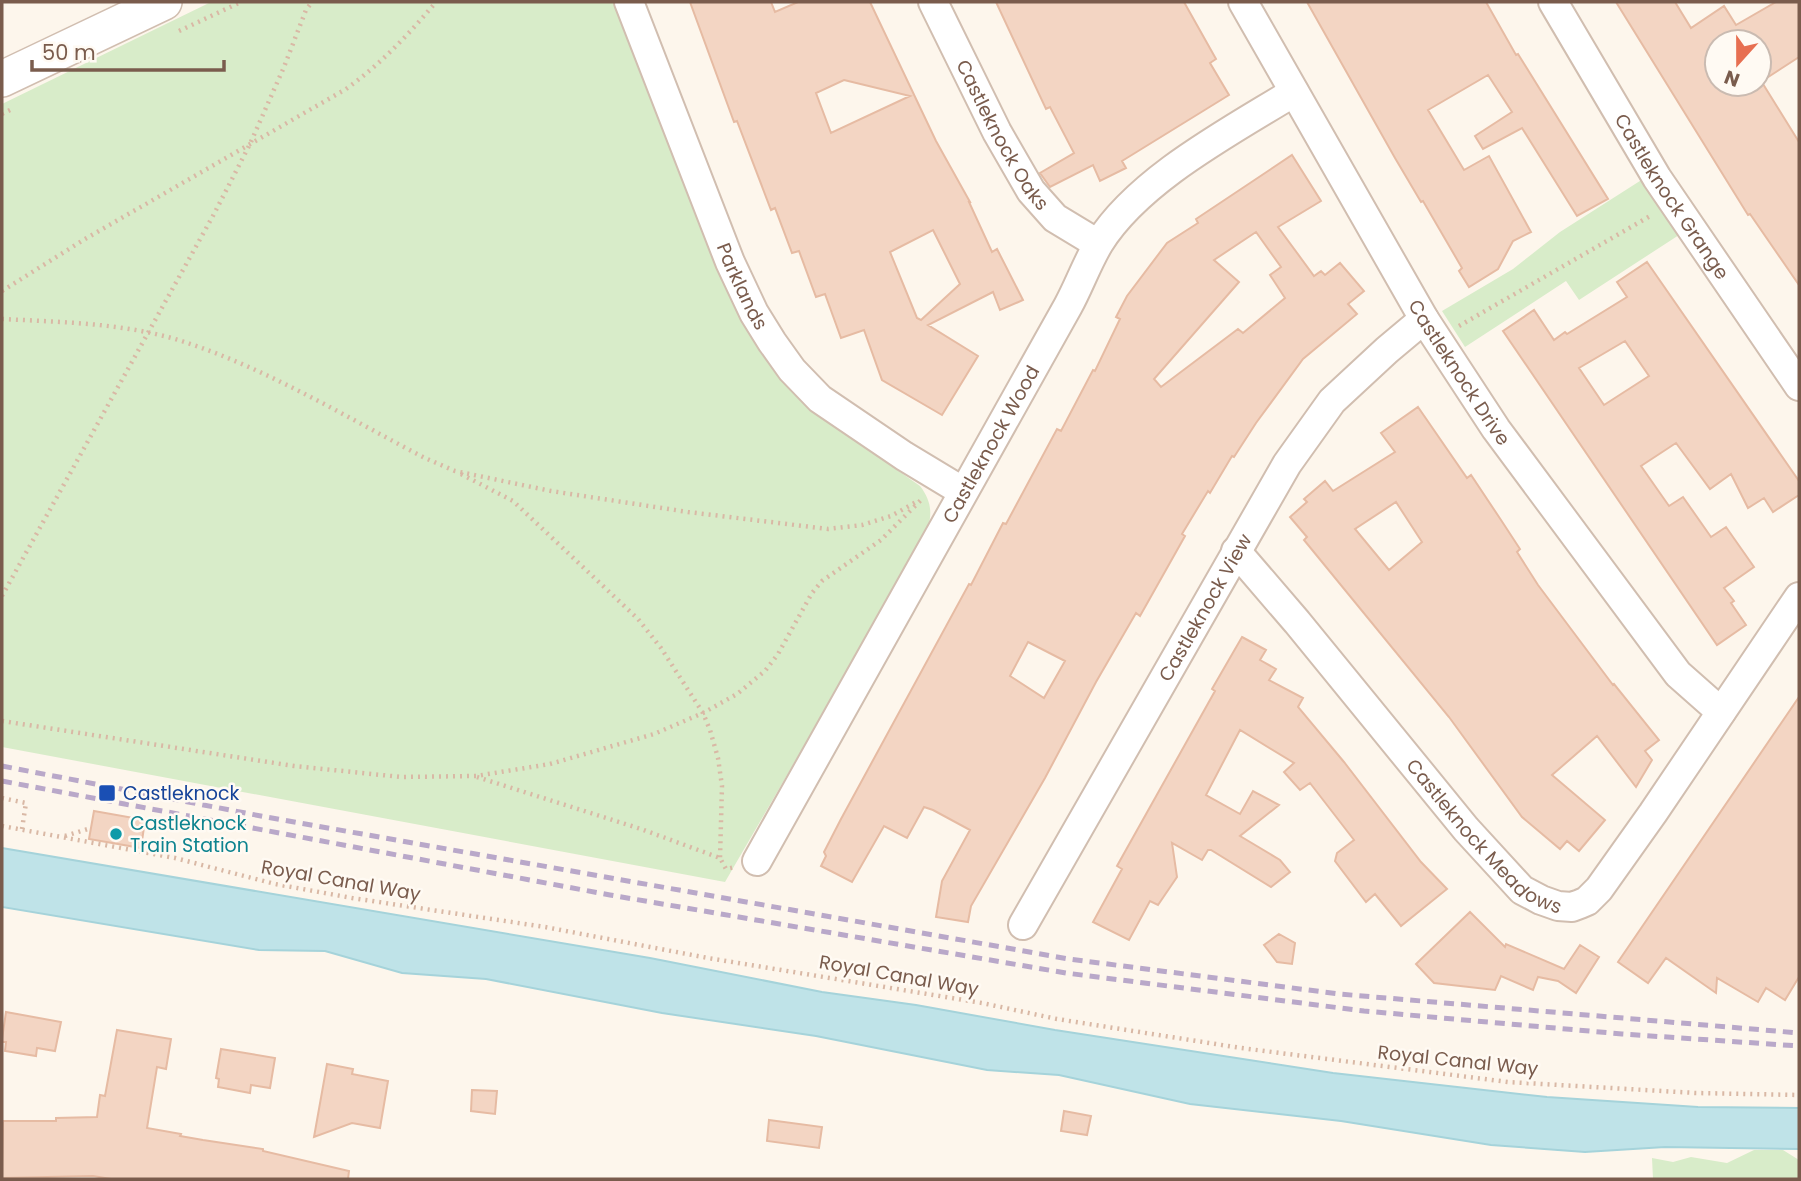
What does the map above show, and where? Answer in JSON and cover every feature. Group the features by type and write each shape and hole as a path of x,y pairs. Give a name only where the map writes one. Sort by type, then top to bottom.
{"street":[{"path":"2,79 164,2"},
{"name":"Parklands","path":"629,2 730,262 754,313 772,342 792,370 820,399 941,488"},
{"name":"Castleknock Oaks","path":"933,2 997,132 1031,191 1055,218 1098,244"},
{"name":"Castleknock Drive","path":"1243,2 1431,329 1496,429 1678,674 1721,712"},
{"name":"Castleknock Grange","path":"1553,2 1650,167 1799,386"},
{"name":"Castleknock Wood","path":"757,861 941,488 1068,306 1098,244 1115,221 1158,182 1220,137 1294,92"},
{"name":"Castleknock View","path":"1023,925 1283,471 1332,401 1387,350 1431,329"},
{"name":"Castleknock Meadows","path":"1236,551 1466,829 1522,890 1558,906 1572,907 1587,901 1599,889 1799,597"}],"path":[{"path":"2,596 215,214 250,144 306,10 312,2"},
{"path":"2,291 85,239 367,74 406,37 436,2"},
{"path":"1431,329 1674,202"},
{"path":"2,318 70,322 147,332 187,343 237,362 513,501 638,619 661,648 703,713 718,758 722,786 720,858 726,869 757,861"},
{"path":"456,471 564,493 688,512 828,528 862,526 941,488"},
{"path":"2,721 295,766 401,777 476,776 550,764 654,734 703,713 737,694 765,671 778,654 812,593 822,581 881,540 941,488"},
{"path":"476,776 641,829 720,858"},
{"path":"2,798 26,803 22,829"},
{"name":"Royal Canal Way","path":"2,826 175,858 288,886 455,915 545,927 708,958 982,1003 1057,1019 1305,1057 1508,1082 1696,1093 1799,1095"},
{"path":"63,837 91,828"}],"green space":[{"path":"211,2 615,2 645,86 732,300 779,367 819,415 920,486 925,493 930,512 924,539 725,882 2,747 2,104"},
{"path":"1643,179 1679,235 1579,300 1566,281 1465,347 1442,311 1513,269 1560,232"},
{"path":"1754,1150 1783,1150 1799,1160 1799,1179 1653,1179 1652,1158 1673,1162 1691,1157 1727,1163"}],"water":[{"path":"2,848 650,958 822,992 1333,1073 1547,1097 1698,1107 1799,1108 1799,1149 1665,1147 1585,1152 1491,1145 1341,1121 1190,1104 1059,1075 987,1070 816,1036 662,1013 486,979 402,973 325,951 259,950 2,907"}],"building":[{"path":"690,2 771,2 775,12 798,2 870,2 936,141 970,202 992,252 997,249 1023,300 1000,310 993,292 928,325 978,356 942,415 882,380 864,330 841,338 825,294 816,297 799,251 792,253 775,208 771,210 737,121 734,122","holes":["844,80 910,96 831,133 816,93","933,230 960,284 921,320 917,318 890,252"]},
{"path":"996,2 1184,2 1216,59 1210,63 1229,95 1122,161 1126,168 1100,181 1093,165 1050,187 1040,173 1074,153 1050,107 1046,109"},
{"path":"1307,2 1486,2 1516,55 1518,54 1608,199 1577,216 1522,128 1483,149 1475,136 1512,112 1488,75 1428,110 1464,170 1489,156 1531,232 1513,241 1498,269 1469,287 1459,271 1462,268 1395,158"},
{"path":"1616,2 1675,2 1691,28 1724,6 1736,25 1776,2 1799,2 1799,57 1773,74 1773,28 1703,28 1703,98 1772,98 1799,142 1799,285 1750,214 1748,215"},
{"path":"1292,155 1321,201 1278,227 1314,276 1321,271 1325,275 1340,263 1364,291 1348,304 1357,314 1303,359 1234,457 1232,456 1210,493 1208,491 1182,534 1185,536 1140,616 1136,613 971,906 968,922 936,917 942,881 970,830 933,810 924,807 907,838 884,826 852,882 821,866 826,856 824,852 841,819 969,584 971,585 1003,523 1006,524 1057,429 1061,431 1093,370 1095,371 1120,319 1116,317 1127,296 1167,243 1198,223 1196,219","holes":["1256,232 1281,267 1270,275 1285,298 1243,333 1238,329 1161,387 1154,379 1239,282 1214,260","1028,642 1065,661 1044,698 1010,676"]},
{"path":"1647,262 1799,481 1799,495 1773,512 1764,498 1748,508 1731,474 1710,489 1676,443 1641,466 1669,506 1683,497 1711,537 1726,527 1754,567 1724,588 1746,625 1717,645 1503,331 1534,310 1554,340 1627,297 1617,282","holes":["1625,341 1649,376 1604,405 1579,368"]},
{"path":"1418,407 1467,478 1471,475 1520,549 1517,552 1538,585 1613,685 1659,740 1645,751 1652,760 1636,787 1597,736 1552,775 1605,820 1579,851 1567,841 1560,849 1522,817 1449,717 1304,540 1307,537 1290,517 1307,502 1304,499 1325,481 1333,491 1395,452 1381,433","holes":["1396,502 1422,542 1389,570 1355,529"]},
{"path":"1242,637 1266,650 1260,660 1276,669 1269,680 1303,698 1298,707 1421,862 1447,889 1401,926 1375,894 1366,902 1335,861 1337,853 1354,840 1310,783 1300,790 1284,772 1294,763 1240,730 1206,795 1240,814 1253,791 1279,805 1240,836 1280,860 1290,872 1271,887 1211,850 1208,850 1202,860 1172,843 1177,877 1158,905 1150,901 1129,940 1093,922 1122,869 1117,866 1215,691 1212,689"},
{"path":"1799,697 1799,977 1785,1000 1766,988 1758,1002 1717,978 1716,993 1666,958 1648,983 1618,962"},
{"name":"Castleknock Train Station","path":"94,811 145,820 141,848 89,839"},
{"path":"1470,912 1505,947 1506,944 1564,969 1580,945 1599,957 1576,993 1558,981 1538,977 1533,990 1501,976 1495,990 1434,983 1416,964"},
{"path":"1279,934 1295,943 1292,964 1277,962 1264,945"},
{"path":"6,1012 61,1022 55,1051 37,1048 36,1056 5,1051 6,1042 2,1042 2,1039"},
{"path":"117,1030 171,1039 166,1069 157,1067 147,1128 263,1149 349,1171 348,1179 111,1179 93,1176 2,1178 3,1121 56,1121 56,1118 97,1117 100,1095 105,1096"},
{"path":"221,1049 275,1058 270,1088 251,1085 250,1093 218,1087 219,1079 216,1078"},
{"path":"327,1064 353,1069 352,1074 388,1081 380,1128 352,1123 314,1137"},
{"path":"472,1090 497,1091 495,1114 471,1111"},
{"path":"1064,1111 1091,1116 1087,1135 1061,1131"},
{"path":"769,1120 822,1127 819,1148 767,1141"}],"railway":[{"path":"2,766 266,817 1069,959 1339,994 1799,1033"},
{"path":"2,781 610,895 1066,973 1364,1011 1622,1034 1799,1046"}],"place":[{"name":"Castleknock","path":"107,793"},
{"name":"Castleknock Train Station","path":"116,834"}]}
